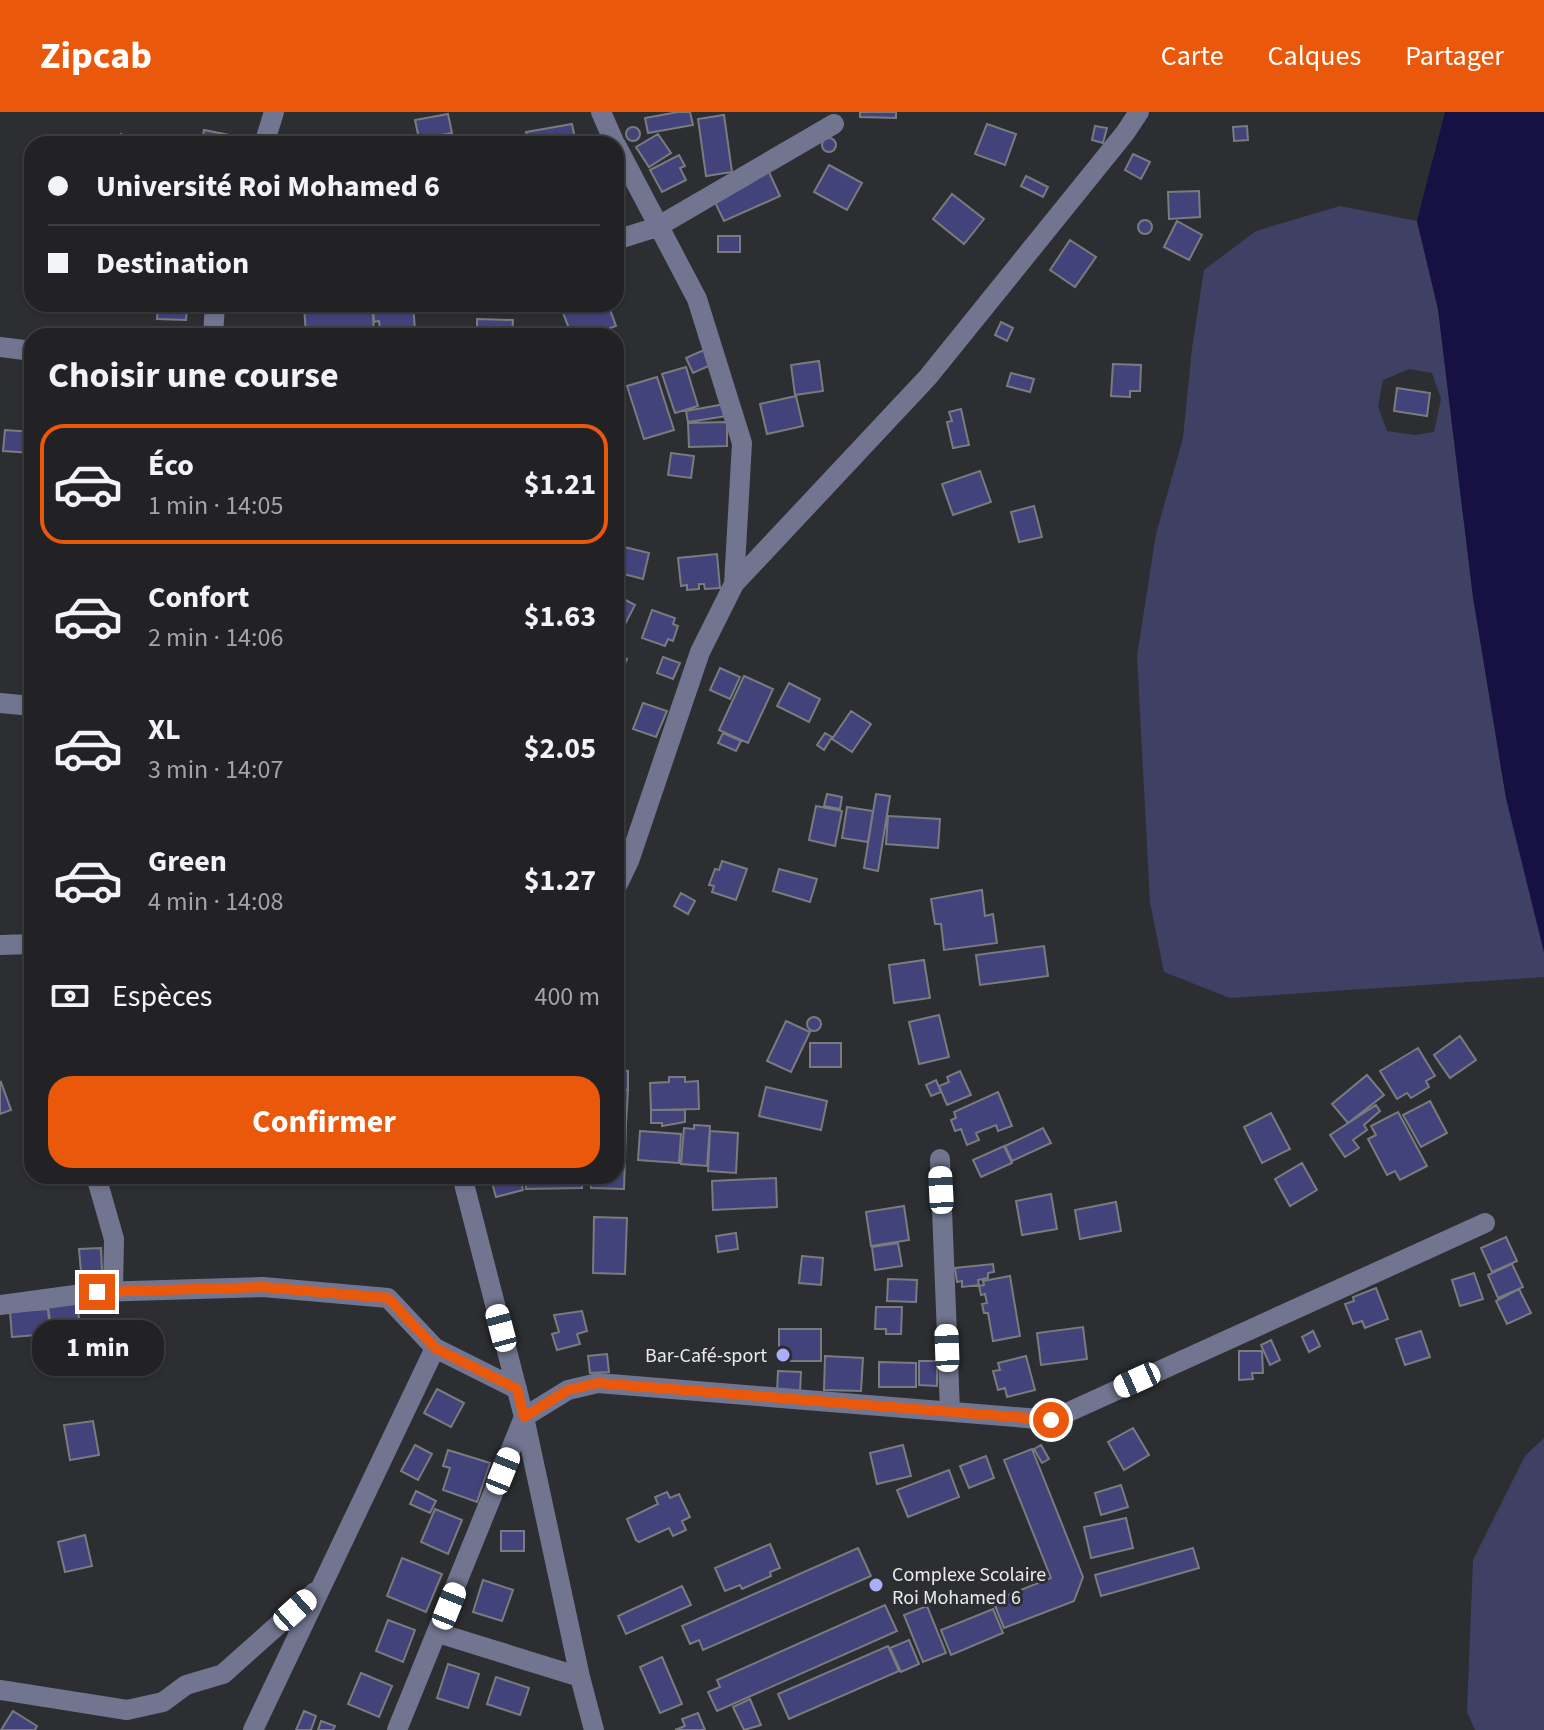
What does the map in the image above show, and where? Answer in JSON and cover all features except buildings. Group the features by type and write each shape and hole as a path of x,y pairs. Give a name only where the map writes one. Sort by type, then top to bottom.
{"street":[{"path":"266,136 274,112"},
{"path":"601,112 612,136"},
{"path":"624,871 700,652 734,584 928,377 1139,112"},
{"path":"624,237 657,227 834,124"},
{"path":"624,161 697,299 742,443 734,584"},
{"path":"0,347 24,350"},
{"path":"0,703 24,705"},
{"path":"0,945 24,944"},
{"path":"940,1159 950,1411"},
{"path":"98,1184 114,1239 113,1291"},
{"path":"464,1184 524,1417 594,1730"},
{"path":"397,1730 524,1417 568,1390 598,1383 1051,1420 1485,1223"},
{"path":"0,1305 113,1291 263,1287 388,1298 435,1348 517,1389"},
{"path":"253,1730 435,1348"},
{"path":"0,1690 127,1710 163,1702 186,1685 223,1674 321,1587"},
{"path":"438,1633 580,1677"}],"shaded area":[{"path":"1445,112 1544,112 1544,952 1506,798 1473,597 1438,309 1417,221"},
{"path":"1340,206 1417,221 1438,309 1473,597 1506,798 1544,952 1544,977 1230,998 1164,972 1150,902 1137,656 1156,534 1183,438 1204,270 1256,231","holes":["1409,369 1432,373 1441,399 1434,432 1415,435 1387,431 1378,406 1383,380"]},
{"path":"1544,1438 1544,1730 1475,1730 1467,1712 1473,1560 1525,1456"}],"place":[{"name":"Bar-Café-sport","path":"783,1355"},
{"name":"Complexe Scolaire Roi Mohamed 6","path":"876,1585"}],"route":[{"path":"97,1292 263,1287 388,1298 435,1348 517,1389 524,1417 568,1390 598,1383 1051,1420"}]}
